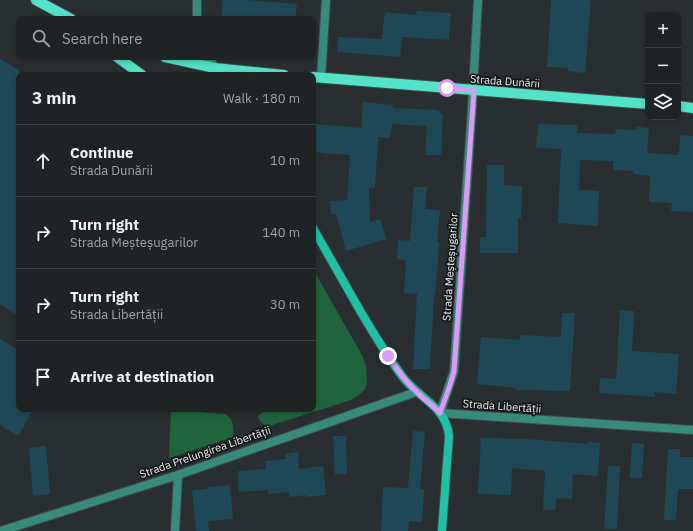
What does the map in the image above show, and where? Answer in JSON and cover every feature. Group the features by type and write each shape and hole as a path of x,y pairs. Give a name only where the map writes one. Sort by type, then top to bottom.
{"main road":[{"path":"36,0 65,16"},
{"path":"53,10 61,16"},
{"path":"121,60 138,72"},
{"path":"176,60 218,72"},
{"name":"Strada Dunării","path":"316,79 645,104"},
{"path":"681,106 693,108"}],"street":[{"path":"197,0 197,16"},
{"path":"316,79 326,0"},
{"name":"Strada Meșteșugarilor","path":"440,413 454,371 474,90 478,0"},
{"path":"211,60 218,72"},
{"path":"316,233 388,356 403,378 416,392 433,405 446,422 450,436 442,531"},
{"name":"Strada Prelungirea Libertății","path":"1,531 178,475 416,392"},
{"name":"Strada Libertății","path":"440,413 693,430"},
{"path":"175,531 178,475"}],"green space":[{"path":"316,274 363,357 366,366 367,383 365,389 351,400 316,411"},
{"path":"171,412 225,414 232,421 233,437 169,458"},
{"path":"313,412 266,427 260,421 258,416 263,413"}],"building":[{"path":"223,0 247,0 297,4 295,16 221,16"},
{"path":"551,0 591,0 585,73 568,71 568,68 547,67"},
{"path":"417,11 451,13 449,40 402,37 400,57 337,52 338,37 382,39 385,12 416,15"},
{"path":"0,59 19,70 19,72 16,72 16,314 0,304"},
{"path":"363,102 393,105 393,108 438,110 443,115 441,155 425,155 427,126 392,124 390,138 378,137 375,188 369,188 370,222 380,219 386,239 346,251 336,214 331,214 330,201 347,200 350,155 316,152 316,124 361,128"},
{"path":"538,124 577,125 577,133 615,134 616,129 636,130 636,127 649,128 647,153 679,155 680,135 693,136 693,212 671,211 672,203 649,202 650,176 633,174 633,171 613,170 613,161 580,160 579,190 599,191 598,226 558,223 561,149 536,148"},
{"path":"487,165 504,165 504,185 522,186 521,218 518,218 518,253 480,253 480,237 486,237"},
{"path":"414,187 427,187 425,209 440,210 437,242 439,242 438,261 434,295 430,369 413,369 417,294 404,293 406,260 397,259 398,240 410,241"},
{"path":"620,310 634,311 632,351 679,354 676,394 655,392 655,397 599,393 600,378 616,379"},
{"path":"562,313 575,313 570,391 517,390 517,388 477,384 481,337 520,340 520,335 561,337"},
{"path":"0,339 16,348 16,412 32,412 18,436 0,425"},
{"path":"413,431 425,432 420,489 424,489 422,522 409,521 408,531 381,531 383,487 408,488"},
{"path":"333,436 346,436 347,474 335,474"},
{"path":"481,438 526,439 588,444 588,442 600,443 598,476 573,474 572,499 556,498 555,510 543,510 545,471 512,468 511,495 478,494"},
{"path":"632,443 644,444 642,478 630,478"},
{"path":"46,446 50,494 33,496 29,448"},
{"path":"668,449 680,449 680,457 693,457 693,489 678,489 676,520 664,520"},
{"path":"298,452 299,469 323,466 326,495 290,497 289,492 268,494 268,490 239,492 238,471 266,469 265,461 286,459 285,454"},
{"path":"608,466 620,466 617,529 604,529"},
{"path":"230,485 233,519 208,521 209,531 196,531 192,490"}],"route":[{"path":"388,356 403,378 416,392 433,405 440,413 454,371 474,90 447,88"}]}
